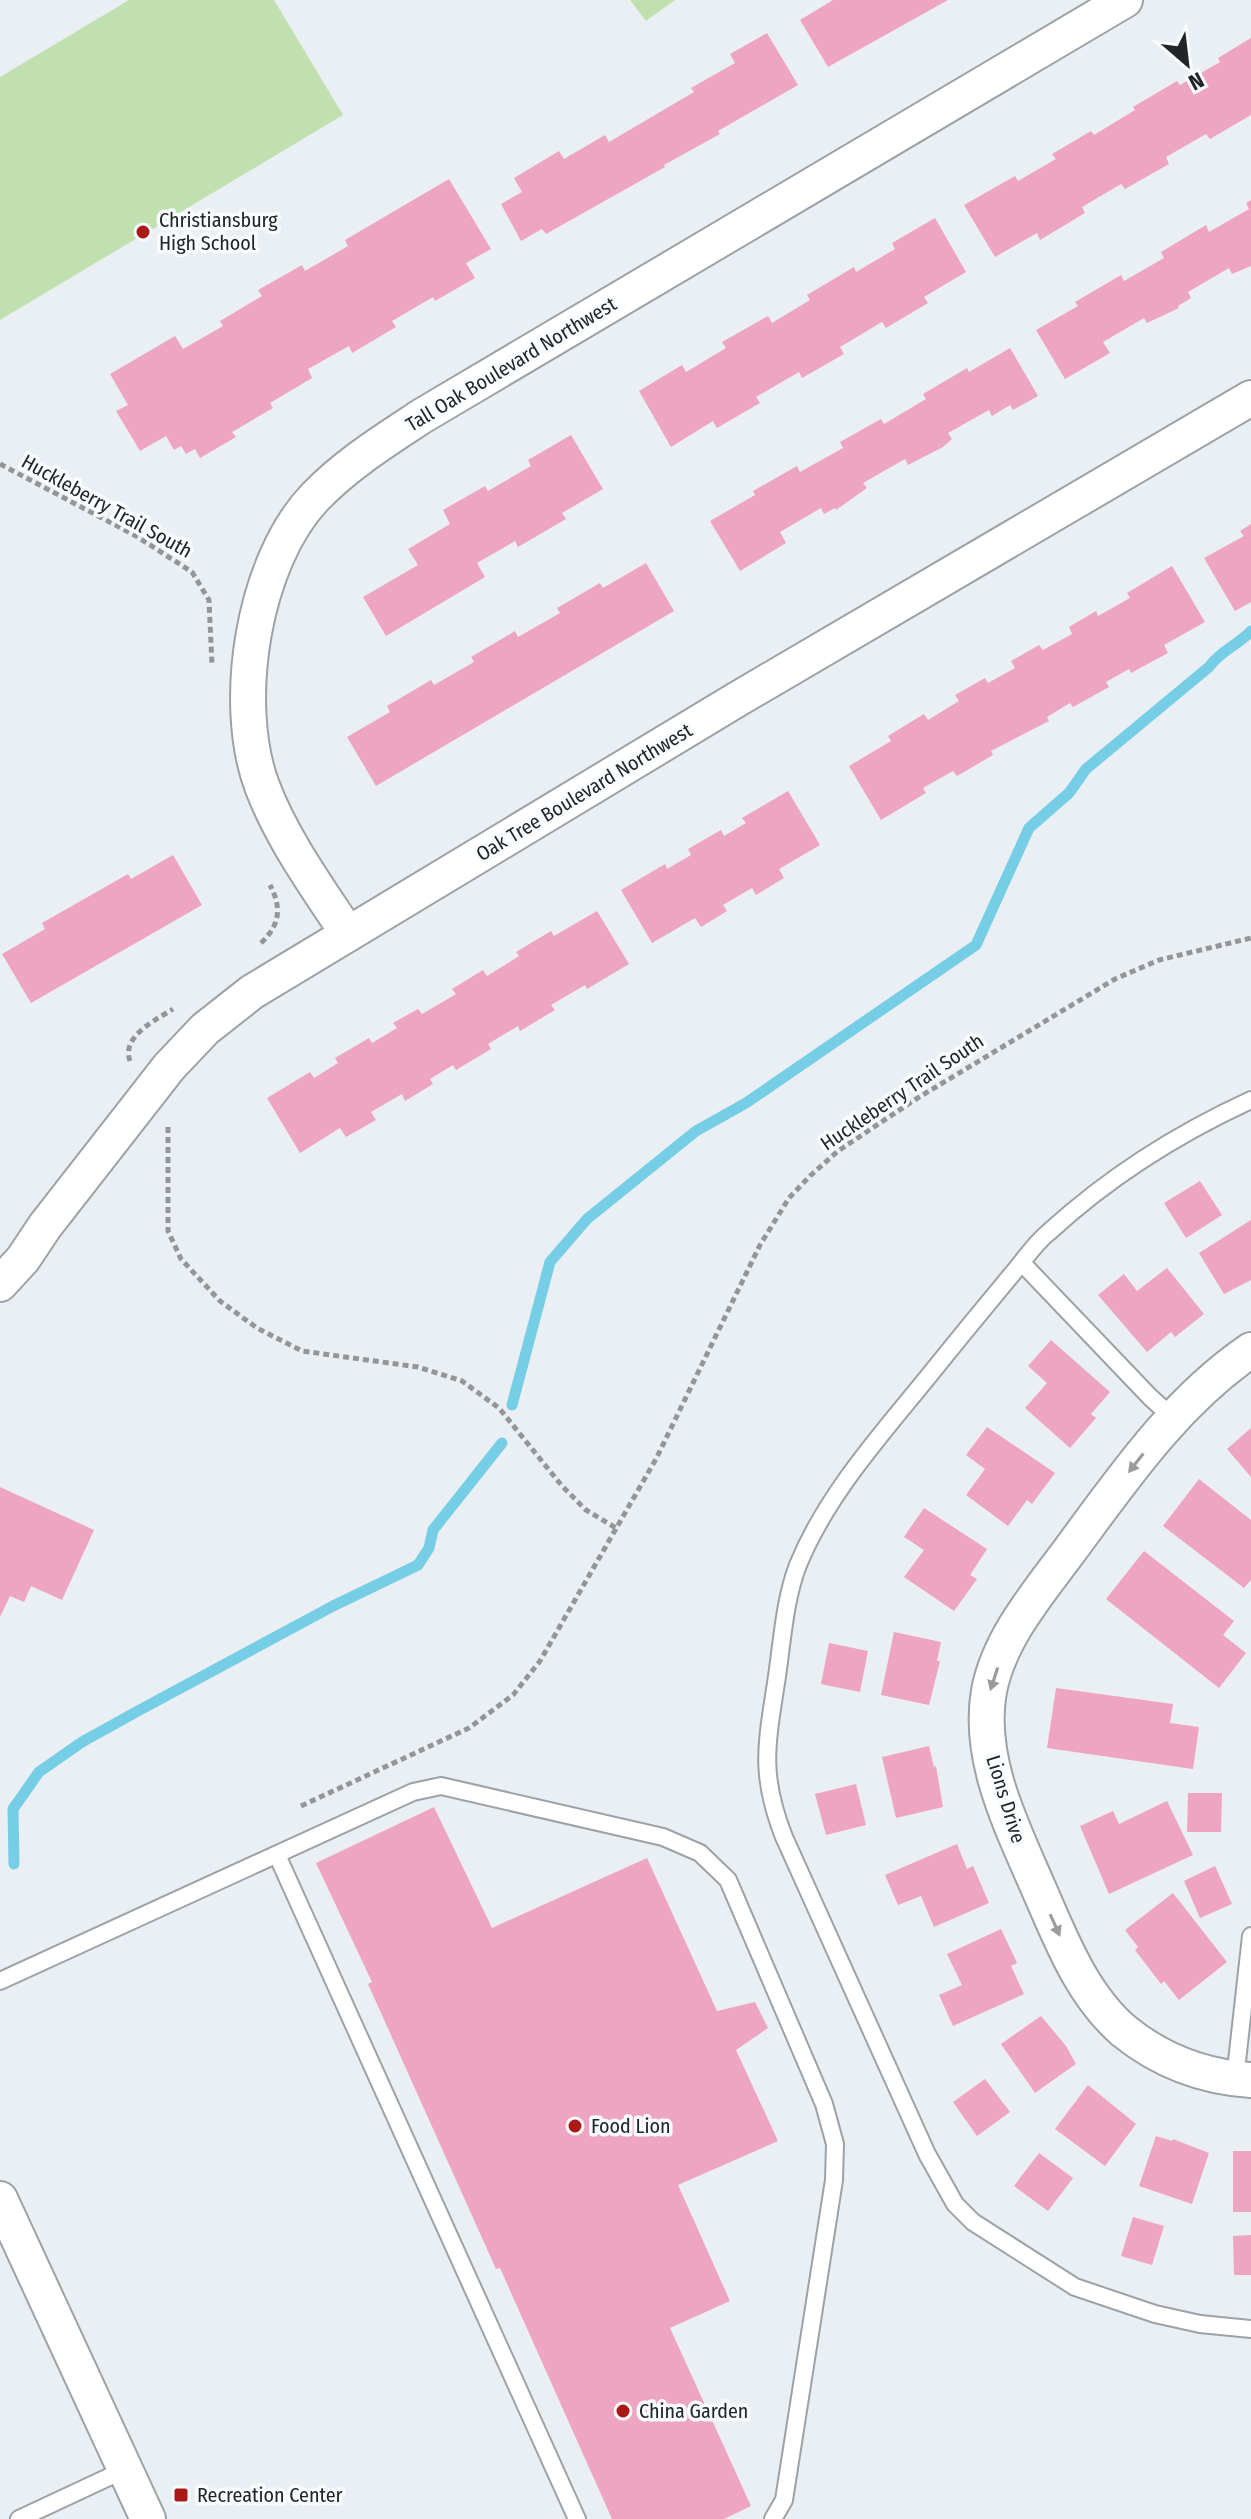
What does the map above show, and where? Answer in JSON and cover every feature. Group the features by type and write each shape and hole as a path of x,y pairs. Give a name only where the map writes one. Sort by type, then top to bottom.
{"street":[{"name":"Tall Oak Boulevard Northwest","path":"348,934 294,852 262,785 250,734 247,696 264,590 285,541 313,499 355,459 422,416 1125,0"},
{"name":"Oak Tree Boulevard Northwest","path":"0,1284 23,1259 54,1214 169,1067 205,1029 252,992 736,700 1251,398"},
{"name":"Lions Drive","path":"1243,2080 1205,2074 1147,2048 1122,2029 1077,1972 1006,1813 991,1761 987,1724 989,1690 1003,1650 1025,1611 1172,1417 1251,1350"},
{"path":"0,2199 148,2519"}],"lane":[{"path":"1251,1100 1123,1173 1046,1234 839,1490 797,1567 788,1603 768,1734 766,1772 771,1805 873,2037 927,2154 955,2204 973,2222 1075,2287 1155,2314 1200,2324 1251,2329"},
{"path":"1022,1263 1172,1417"},
{"path":"0,1981 413,1792 441,1786 663,1837 700,1853 728,1880 824,2104 835,2144 834,2180 784,2500 773,2519"},
{"path":"277,1855 577,2519"},
{"path":"1243,2080 1251,1936"},
{"path":"19,2519 126,2469"}],"path":[{"name":"Huckleberry Trail South","path":"0,464 136,536 192,572 209,600 212,670"},
{"path":"250,951 274,930 279,913 268,881"},
{"name":"Huckleberry Trail South","path":"301,1806 469,1728 513,1695 540,1661 674,1426 760,1245 789,1198 810,1176 838,1151 916,1099 1115,979 1159,960 1251,938"},
{"path":"180,1003 132,1038 127,1055 135,1072 163,1109 168,1128 168,1231 181,1259 220,1301 257,1328 302,1351 418,1367 462,1381 499,1408 562,1486 586,1510 616,1528"}],"green space":[{"path":"129,0 274,0 343,115 0,320 0,77"},
{"path":"630,0 675,0 646,21"}],"building":[{"path":"833,0 948,0 828,67 800,20"},
{"path":"767,33 798,85 718,131 720,134 665,167 546,234 542,229 521,241 501,204 522,192 514,178 559,151 564,159 605,135 609,142 694,92 691,88 735,63 730,54"},
{"path":"1251,38 1251,115 1210,139 1206,134 1166,157 1169,164 1125,189 1121,184 1082,207 1085,213 1040,240 1037,233 995,257 964,205 1015,176 1018,181 1056,159 1052,154 1091,131 1094,135 1177,81 1180,85 1220,62 1218,58"},
{"path":"449,179 491,249 466,263 475,278 435,301 433,297 392,321 396,327 352,353 349,346 308,369 312,378 270,403 273,408 232,432 236,437 200,458 195,449 186,454 181,446 174,450 166,436 140,451 116,411 128,405 110,374 175,336 183,349 223,326 220,321 262,296 258,290 302,265 305,271 348,246 345,240"},
{"path":"1251,200 1251,266 1232,274 1229,268 1188,292 1191,298 1179,308 1147,323 1144,318 1103,342 1110,353 1065,379 1036,330 1078,306 1075,302 1121,275 1124,281 1164,258 1161,252 1206,225 1209,232 1249,209 1246,203"},
{"path":"935,218 966,272 924,297 928,303 886,328 882,322 840,347 844,354 802,378 799,372 756,397 760,403 717,428 713,421 671,447 639,391 682,365 686,372 726,348 722,342 768,316 772,323 810,300 807,295 854,267 856,272 895,249 892,243"},
{"path":"1010,348 1038,396 1013,410 1010,405 992,416 989,410 948,433 952,439 943,447 908,465 905,459 863,483 867,488 836,510 824,514 821,508 780,532 786,543 740,571 710,521 755,495 753,491 797,466 800,472 843,448 840,442 881,419 884,424 926,399 923,394 967,368 969,372"},
{"path":"571,435 603,489 562,513 566,519 518,547 515,541 477,563 485,577 386,636 363,597 418,565 408,549 450,524 443,510 485,486 488,491 531,466 528,460"},
{"path":"1251,524 1251,602 1235,611 1204,558 1244,536 1240,531"},
{"path":"646,563 674,611 376,786 347,737 390,712 387,706 431,680 434,685 474,662 471,657 515,631 518,637 560,613 557,608 600,583 603,588"},
{"path":"1172,566 1205,622 1164,645 1168,653 1131,673 1129,669 1106,682 1109,687 1073,707 1070,703 1047,717 1049,721 991,751 993,755 957,776 953,771 923,788 926,793 881,820 849,766 891,741 888,736 924,714 928,720 959,701 955,695 985,678 988,683 1015,668 1011,661 1039,645 1043,650 1072,634 1069,627 1096,611 1098,616 1130,598 1127,593"},
{"path":"788,791 820,845 779,869 784,878 756,895 752,888 723,905 727,911 701,927 695,918 652,943 621,890 665,864 667,869 691,855 688,849 721,830 724,836 746,823 742,818"},
{"path":"173,855 202,905 31,1003 2,954 45,929 42,923 128,874 131,879"},
{"path":"597,911 629,964 587,989 585,985 551,1005 555,1010 520,1031 518,1026 488,1044 491,1049 456,1070 453,1065 430,1079 433,1084 405,1101 402,1094 371,1112 376,1120 346,1137 340,1128 300,1153 267,1098 310,1072 314,1078 338,1063 335,1058 369,1038 372,1043 397,1028 393,1023 418,1009 422,1014 456,994 452,989 483,970 487,976 519,956 516,952 551,931 554,936"},
{"path":"1200,1181 1222,1215 1186,1238 1164,1203"},
{"path":"1251,1220 1251,1280 1224,1294 1199,1253"},
{"path":"1167,1268 1204,1314 1175,1337 1171,1332 1147,1352 1098,1295 1124,1274 1137,1291"},
{"path":"1051,1340 1110,1392 1091,1414 1096,1418 1070,1448 1025,1408 1047,1383 1028,1366"},
{"path":"987,1427 1055,1473 1032,1504 1027,1500 1008,1526 966,1495 985,1469 966,1455"},
{"path":"1251,1428 1251,1477 1227,1449"},
{"path":"1199,1479 1251,1520 1251,1580 1244,1588 1163,1526"},
{"path":"0,1487 94,1530 62,1600 31,1586 24,1602 10,1596 0,1617"},
{"path":"924,1508 987,1549 970,1575 977,1579 954,1611 904,1577 924,1550 904,1537"},
{"path":"1144,1551 1234,1621 1223,1635 1246,1653 1219,1688 1106,1599"},
{"path":"894,1632 941,1642 937,1661 940,1661 929,1705 881,1695"},
{"path":"829,1643 868,1651 860,1692 821,1684"},
{"path":"1056,1688 1173,1704 1170,1723 1199,1727 1193,1769 1047,1748"},
{"path":"929,1746 943,1807 896,1818 882,1757"},
{"path":"856,1784 866,1825 826,1835 815,1794"},
{"path":"1188,1793 1222,1793 1221,1832 1187,1832"},
{"path":"1167,1801 1193,1855 1109,1894 1080,1826 1113,1811 1119,1824"},
{"path":"434,1807 492,1928 647,1858 717,2011 755,2002 768,2028 736,2050 778,2141 678,2185 730,2301 670,2328 751,2506 724,2519 612,2519 500,2268 496,2269 368,1984 372,1982 316,1863"},
{"path":"957,1844 967,1869 973,1866 989,1903 934,1927 921,1896 898,1905 885,1875"},
{"path":"1215,1866 1232,1904 1200,1918 1184,1881"},
{"path":"1173,1893 1227,1962 1179,2000 1164,1981 1161,1984 1135,1950 1138,1947 1125,1930"},
{"path":"1001,1929 1017,1963 1011,1966 1024,1994 953,2026 939,1995 962,1985 947,1954"},
{"path":"1041,2016 1066,2046 1076,2064 1035,2093 1001,2044"},
{"path":"985,2079 1010,2112 977,2136 953,2102"},
{"path":"1088,2085 1136,2124 1105,2166 1055,2129"},
{"path":"1156,2136 1209,2153 1192,2204 1139,2186"},
{"path":"1233,2151 1251,2151 1251,2212 1233,2212"},
{"path":"1039,2153 1073,2178 1048,2211 1014,2186"},
{"path":"1133,2217 1164,2226 1152,2265 1121,2256"},
{"path":"1251,2235 1251,2275 1234,2275 1233,2236"}],"waterway":[{"path":"512,1405 550,1262 587,1219 696,1131 746,1103 976,945 1029,828 1069,793 1086,769 1251,631"},
{"path":"14,1864 13,1809 39,1772 82,1742 136,1712 333,1606 418,1565 429,1548 433,1530 502,1443"}],"place":[{"name":"Christiansburg High School","path":"143,232"},
{"name":"Food Lion","path":"575,2126"},
{"name":"China Garden","path":"623,2411"},
{"name":"Recreation Center","path":"181,2495"}]}
